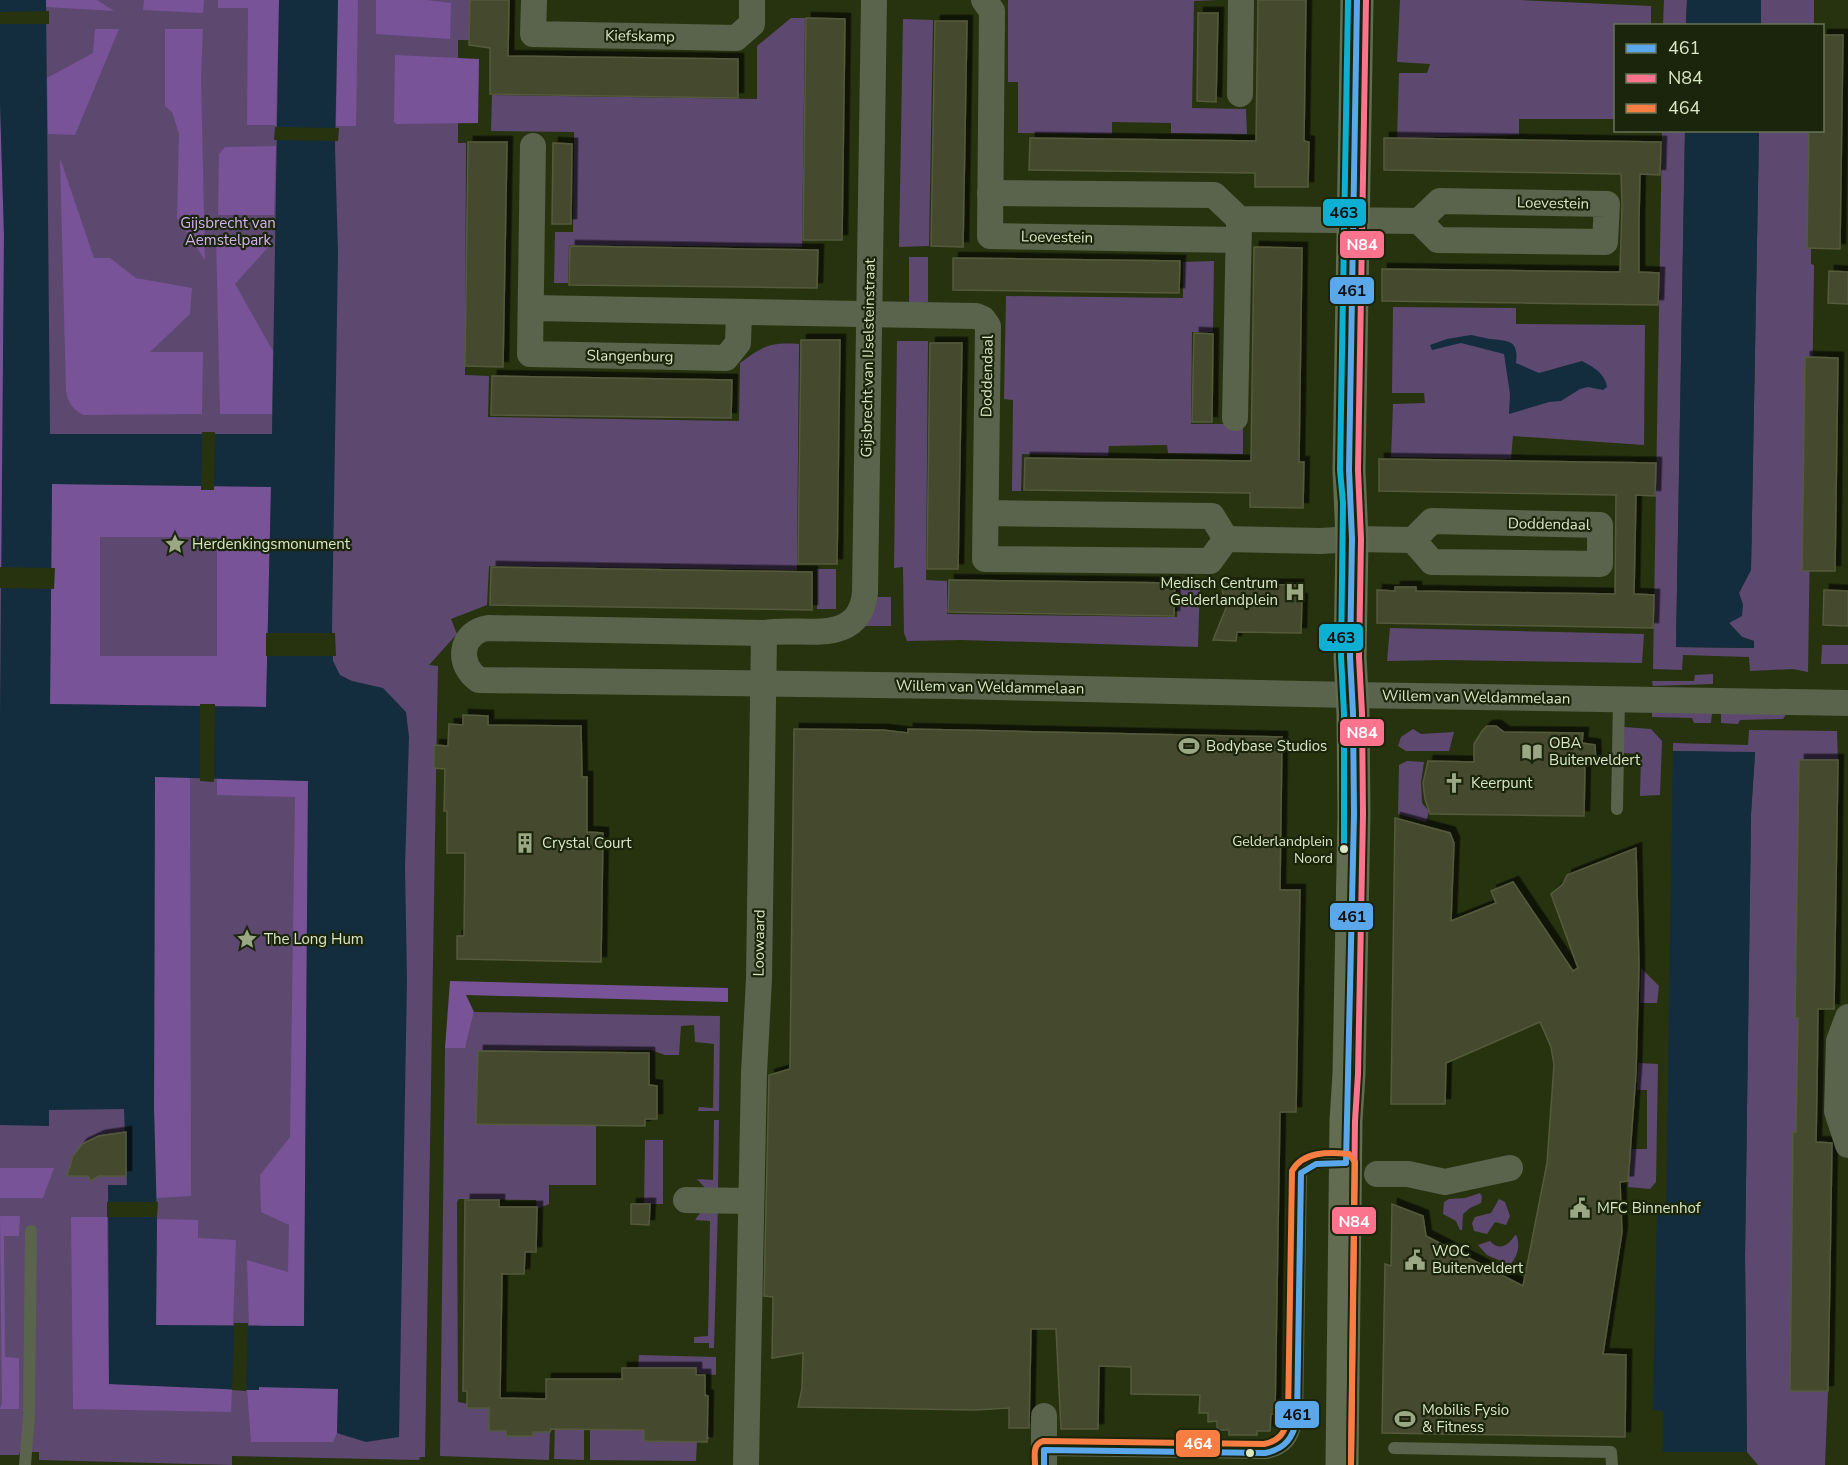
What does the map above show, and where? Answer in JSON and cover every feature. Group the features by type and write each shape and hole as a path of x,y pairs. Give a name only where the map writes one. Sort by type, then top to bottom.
{"street":[{"name":"Kiefskamp","path":"534,0 533,34 736,38 752,24 752,0"},
{"name":"Gijsbrecht van IJselsteinstraat","path":"764,633 829,632 845,628 856,618 866,594 874,0"},
{"name":"Loevestein","path":"984,0 992,11 990,236 1238,230 1353,220 1419,221 1438,240 1605,243 1607,204 1440,201 1419,221"},
{"path":"1240,94 1242,0"},
{"path":"1342,1465 1354,814 1350,657 1352,539 1349,470 1357,0"},
{"name":"Slangenburg","path":"533,146 530,354 726,358 738,343 739,312"},
{"path":"990,193 1214,195 1238,230 1235,418"},
{"path":"531,308 869,315"},
{"name":"Doddendaal","path":"869,315 976,316 983,319 988,326 985,559 1210,561 1226,539"},
{"path":"986,513 1212,516 1226,539 1413,540"},
{"name":"Doddendaal","path":"1431,521 1600,525 1599,564 1431,562 1413,540 1431,521"},
{"name":"Willem van Weldammelaan","path":"764,633 479,629 468,639 464,647 465,663 470,675 479,680 952,686 1848,703"},
{"name":"Loowaard","path":"746,1465 754,1073 759,979 764,633"},
{"path":"1848,1017 1839,1041 1837,1111 1848,1145"},
{"path":"1377,1174 1408,1174 1445,1182 1510,1168"},
{"path":"686,1200 751,1201"},
{"path":"1044,1416 1044,1457"}],"lane":[{"path":"1617,809 1618,699"},
{"path":"1044,1457 1265,1453 1277,1451 1286,1446 1297,1419 1301,1173 1314,1163 1346,1163"},
{"path":"25,1465 29,1416 31,1231"},
{"path":"1394,1448 1611,1452 1612,1465"}],"green space":[{"name":"Gijsbrecht van Aemstelpark","path":"0,0 470,0 472,40 458,40 458,143 466,143 465,375 489,376 488,417 739,421 740,363 767,346 799,344 797,570 489,566 487,605 451,619 457,634 429,665 438,666 425,1457 420,1457 419,1460 232,1456 232,1465 39,1460 39,1452 0,1455"},
{"path":"1008,0 1218,0 1194,1 1192,108 1246,109 1247,134 1171,133 1171,123 1112,122 1112,134 1018,133 1018,82 1008,82"},
{"path":"1400,0 1521,0 1651,6 1651,24 1614,24 1614,119 1519,119 1519,135 1397,138 1399,73 1427,73 1430,64 1397,62"},
{"path":"1664,0 1687,0 1686,24 1663,24"},
{"path":"1761,0 1814,0 1814,24 1761,24"},
{"path":"791,18 805,18 802,247 569,245 568,283 554,283 555,232 573,232 574,132 491,131 492,95 757,99 757,46"},
{"path":"903,19 933,20 929,246 899,247"},
{"path":"1662,132 1685,132 1676,647 1753,648 1754,641 1742,637 1729,623 1743,605 1739,593 1751,569 1759,132 1812,132 1811,264 1814,268 1808,672 1793,669 1750,671 1749,657 1683,655 1682,670 1653,669"},
{"path":"909,257 928,257 928,302 909,302"},
{"path":"1214,261 1213,332 1192,332 1191,424 1243,424 1243,454 1168,453 1167,445 1109,446 1108,456 1022,454 1021,491 1012,491 1013,400 1004,399 1006,296 1183,298 1183,262"},
{"path":"1393,307 1516,308 1516,324 1645,325 1644,445 1513,436 1511,459 1391,457 1393,404 1425,403 1424,393 1392,393"},
{"path":"897,341 928,341 926,580 947,581 947,614 1177,617 1178,585 1200,585 1198,647 962,640 907,641 904,633 903,567 894,568"},
{"path":"817,569 836,569 836,609 817,609"},
{"path":"875,597 891,597 891,626 861,626"},
{"path":"1390,628 1644,634 1642,663 1387,661"},
{"path":"1822,645 1848,645 1848,664 1821,664"},
{"path":"1713,674 1713,684 1653,686 1652,681 1694,681 1695,675"},
{"path":"1652,710 1712,713 1711,723 1694,723 1692,718 1652,717"},
{"path":"1721,713 1787,713 1783,719 1740,720 1738,724 1721,723"},
{"path":"1624,727 1651,729 1662,741 1660,795 1640,796 1641,754 1623,753"},
{"path":"1413,729 1421,734 1454,732 1449,751 1406,751 1398,746 1401,737"},
{"path":"1749,730 1837,731 1838,760 1796,1004 1828,1391 1825,1465 1758,1465 1747,1452 1745,1256 1751,814 1755,753 1673,751 1673,743 1748,745"},
{"path":"1407,761 1424,762 1421,782 1422,803 1429,811 1426,822 1398,814 1399,765"},
{"path":"1641,968 1659,986 1657,1003 1640,1003"},
{"path":"474,1012 720,1016 719,1111 698,1111 699,1107 713,1108 714,1044 695,1042 694,1025 681,1026 679,1055 665,1055 651,1050 478,1051 476,1124 596,1125 596,1185 549,1185 549,1204 537,1209 536,1200 459,1199 457,1202 458,1402 490,1408 489,1431 550,1432 549,1460 440,1456 445,1048 465,1047"},
{"path":"1638,1063 1658,1064 1656,1182 1650,1189 1628,1187 1631,1149 1647,1149 1647,1090 1637,1090"},
{"path":"714,1120 719,1120 718,1190 705,1188 697,1179 713,1180"},
{"path":"645,1140 663,1140 663,1204 644,1204"},
{"path":"1480,1193 1481,1203 1463,1214 1462,1230 1456,1221 1443,1214 1444,1202 1449,1199 1465,1198"},
{"path":"1499,1199 1505,1202 1510,1216 1506,1225 1495,1222 1487,1234 1474,1231 1472,1223 1475,1217 1491,1213"},
{"path":"718,1207 714,1348 709,1348 709,1343 694,1343 694,1337 708,1336 710,1221 695,1220 703,1209"},
{"path":"1515,1235 1518,1244 1517,1255 1510,1265 1487,1255 1478,1245 1490,1241 1497,1246 1504,1246"},
{"path":"639,1355 716,1357 716,1375 638,1368"},
{"path":"708,1418 709,1439 697,1440 696,1461 590,1460 590,1429 623,1428"},
{"path":"555,1422 584,1429 584,1460 554,1459"}],"shaded area":[{"path":"46,0 97,0 114,11 46,7"},
{"path":"144,0 204,0 203,13 143,10"},
{"path":"218,0 279,0 276,125 247,125 248,8 218,8"},
{"path":"338,0 358,0 356,126 336,126"},
{"path":"376,0 426,0 451,3 450,39 376,34"},
{"path":"95,29 119,29 75,135 48,134 47,78 93,53"},
{"path":"165,29 203,29 201,78 205,260 177,218 179,134 172,112 165,106"},
{"path":"395,55 479,59 478,123 396,124 394,122"},
{"path":"0,104 4,235 3,567 0,567"},
{"path":"276,146 274,215 218,215 219,154 225,147"},
{"path":"60,158 94,258 110,258 136,278 192,288 190,314 150,352 203,352 202,414 83,415 70,402 66,391"},
{"path":"216,237 272,243 235,284 273,351 272,414 220,414"},
{"path":"52,484 271,487 266,707 50,704","holes":["100,537 217,537 217,656 100,656"]},
{"path":"155,777 190,777 191,1196 156,1198 154,1109"},
{"path":"217,779 308,781 304,1326 249,1325 247,1260 288,1272 289,1225 261,1212 260,1175 290,1137 295,797 217,795"},
{"path":"450,981 728,988 728,1002 466,995 474,1012 465,1048 445,1048"},
{"path":"0,1168 54,1168 43,1198 0,1198"},
{"path":"0,1216 20,1216 19,1236 4,1236 5,1357 19,1358 19,1409 0,1409 2,1403"},
{"path":"71,1217 107,1217 109,1384 232,1390 231,1412 73,1409"},
{"path":"157,1219 198,1220 198,1238 236,1240 233,1325 156,1325"},
{"path":"259,1387 339,1389 337,1433 333,1442 251,1442 247,1390 258,1390"}],"water":[{"path":"0,0 46,0 50,434 272,434 279,0 338,0 335,147 338,253 333,661 340,675 352,681 383,688 406,712 409,737 405,867 407,980 399,1437 366,1442 337,1433 338,1389 259,1387 259,1390 246,1390 109,1384 108,1185 127,1185 124,1109 49,1110 49,1126 0,1125 0,719 4,235","holes":["52,484 271,487 266,707 50,704","155,777 308,781 304,1326 156,1325"]},
{"path":"1687,0 1761,0 1761,24 1686,24"},
{"path":"1685,132 1759,132 1751,570 1739,593 1743,605 1742,616 1729,623 1742,637 1754,641 1754,648 1676,647"},
{"path":"1471,335 1511,343 1516,350 1516,363 1539,373 1582,361 1601,374 1607,387 1603,390 1588,387 1580,389 1561,401 1549,402 1509,414 1510,394 1504,354 1461,343 1432,350 1430,345 1447,339"},
{"path":"1673,751 1755,752 1751,814 1745,1256 1747,1452 1663,1452 1663,1411 1653,1410 1657,1213 1666,1208"}],"pier":[{"path":"49,11 49,24 0,24 0,12"},
{"path":"275,127 339,128 338,141 274,140"},
{"path":"202,432 215,432 214,490 201,490"},
{"path":"0,567 55,568 54,589 0,588"},
{"path":"266,633 335,633 336,656 266,656"},
{"path":"200,704 215,704 214,782 200,781"},
{"path":"107,1202 158,1202 157,1217 107,1217"},
{"path":"234,1323 248,1323 246,1391 232,1390"}],"building":[{"path":"470,0 509,0 508,56 738,59 738,98 490,94 490,48 469,45"},
{"path":"1258,0 1306,0 1304,141 1309,142 1308,187 1255,187 1255,173 1029,170 1030,138 1256,141"},
{"path":"1198,13 1218,13 1216,102 1197,101"},
{"path":"806,18 845,19 842,240 803,240"},
{"path":"935,21 967,21 963,247 931,246"},
{"path":"1824,35 1843,35 1840,249 1807,248 1809,132 1824,132"},
{"path":"1384,138 1661,142 1660,175 1640,174 1639,219 1639,272 1659,273 1658,305 1382,301 1382,269 1620,272 1622,205 1621,174 1384,170"},
{"path":"468,142 507,142 503,367 465,366"},
{"path":"553,143 572,144 571,224 552,224"},
{"path":"570,246 818,250 817,288 569,285"},
{"path":"1254,247 1302,248 1299,462 1304,462 1303,508 1250,507 1250,493 1024,490 1025,458 1251,461"},
{"path":"953,258 1180,261 1179,293 953,290"},
{"path":"1829,271 1848,272 1848,304 1828,303"},
{"path":"1194,333 1213,334 1212,422 1192,422"},
{"path":"801,340 840,340 837,564 798,564"},
{"path":"930,343 962,343 958,569 927,569"},
{"path":"1805,357 1838,358 1835,571 1802,571"},
{"path":"492,376 732,380 731,418 491,415"},
{"path":"1379,459 1656,463 1655,496 1636,495 1634,594 1654,595 1653,628 1377,623 1377,590 1395,591 1395,587 1416,587 1416,591 1615,594 1616,495 1379,491"},
{"path":"491,567 812,572 812,610 490,605"},
{"path":"949,580 1175,583 1174,616 948,612"},
{"path":"1221,584 1298,585 1298,599 1302,599 1301,633 1237,632 1236,641 1213,640 1226,608"},
{"path":"1824,590 1848,591 1848,626 1823,625"},
{"name":"Crystal Court","path":"463,715 488,716 488,725 581,726 582,777 587,777 587,832 603,833 601,962 457,959 457,936 464,936 465,853 447,853 447,811 444,811 445,769 434,768 434,745 448,746 449,724 463,725"},
{"path":"1487,726 1496,726 1504,732 1583,733 1582,743 1595,745 1596,765 1585,765 1584,816 1430,814 1423,783 1428,761 1474,762 1474,744"},
{"path":"794,729 883,730 908,733 908,729 1282,737 1280,890 1300,890 1296,1112 1280,1112 1275,1414 1271,1414 1270,1431 1257,1431 1257,1435 1229,1435 1229,1430 1217,1430 1217,1421 1208,1422 1208,1413 1199,1413 1200,1395 1131,1394 1131,1367 1099,1366 1098,1429 1061,1429 1056,1329 1031,1329 1029,1428 1009,1428 1009,1408 975,1410 798,1407 802,1388 803,1353 772,1358 773,1297 764,1296 769,1075 790,1069"},
{"path":"1799,760 1838,760 1834,1009 1818,1009 1816,1142 1832,1143 1828,1391 1790,1391 1793,1132 1796,1132 1798,1018 1795,1018"},
{"name":"MFC Binnenhof","path":"1395,818 1450,833 1454,843 1451,921 1496,903 1491,891 1513,882 1573,971 1578,968 1551,894 1563,884 1567,875 1636,848 1639,966 1636,1073 1628,1181 1620,1182 1622,1232 1603,1354 1626,1355 1625,1437 1382,1433 1385,1264 1391,1266 1392,1204 1423,1216 1426,1236 1523,1286 1547,1163 1554,1065 1551,1047 1540,1022 1446,1063 1445,1104 1391,1104"},
{"path":"478,1051 649,1053 649,1085 657,1086 657,1119 645,1119 645,1126 476,1124"},
{"path":"126,1132 126,1176 99,1176 91,1181 88,1176 67,1176 73,1156 82,1144 99,1136"},
{"path":"465,1200 499,1200 499,1207 537,1207 536,1252 525,1252 524,1274 502,1274 500,1398 546,1399 546,1379 622,1379 622,1368 696,1368 696,1375 705,1375 705,1395 708,1396 707,1442 644,1441 644,1430 551,1429 550,1432 533,1432 533,1436 506,1436 506,1431 489,1431 489,1408 467,1408 467,1391 463,1391"},
{"path":"631,1204 650,1204 649,1225 631,1224"}],"transit line":[{"name":"463","path":"1344,850 1344,713 1341,657 1343,503 1340,470 1348,0"},
{"name":"461","path":"1044,1465 1044,1450 1265,1453 1278,1449 1287,1442 1297,1419 1301,1173 1316,1164 1346,1163 1354,814 1350,657 1352,539 1349,470 1357,0"},
{"name":"N84","path":"1351,1465 1355,1121 1363,814 1359,657 1361,539 1358,470 1366,0"},
{"name":"464","path":"1035,1465 1036,1448 1043,1441 1264,1444 1274,1441 1280,1435 1288,1418 1292,1171 1297,1164 1310,1156 1333,1153 1349,1154 1355,1162 1351,1465"}],"place":[{"name":"Herdenkingsmonument","path":"175,544"},
{"name":"Medisch Centrum Gelderlandplein","path":"1295,592"},
{"name":"Bodybase Studios","path":"1189,746"},
{"name":"OBA Buitenveldert","path":"1532,752"},
{"name":"Keerpunt","path":"1454,783"},
{"name":"Crystal Court","path":"525,843"},
{"name":"Gelderlandplein Noord","path":"1344,849"},
{"name":"The Long Hum","path":"247,939"},
{"name":"MFC Binnenhof","path":"1580,1208"},
{"name":"WOC Buitenveldert","path":"1415,1260"},
{"name":"Mobilis Fysio & Fitness","path":"1405,1419"}]}
